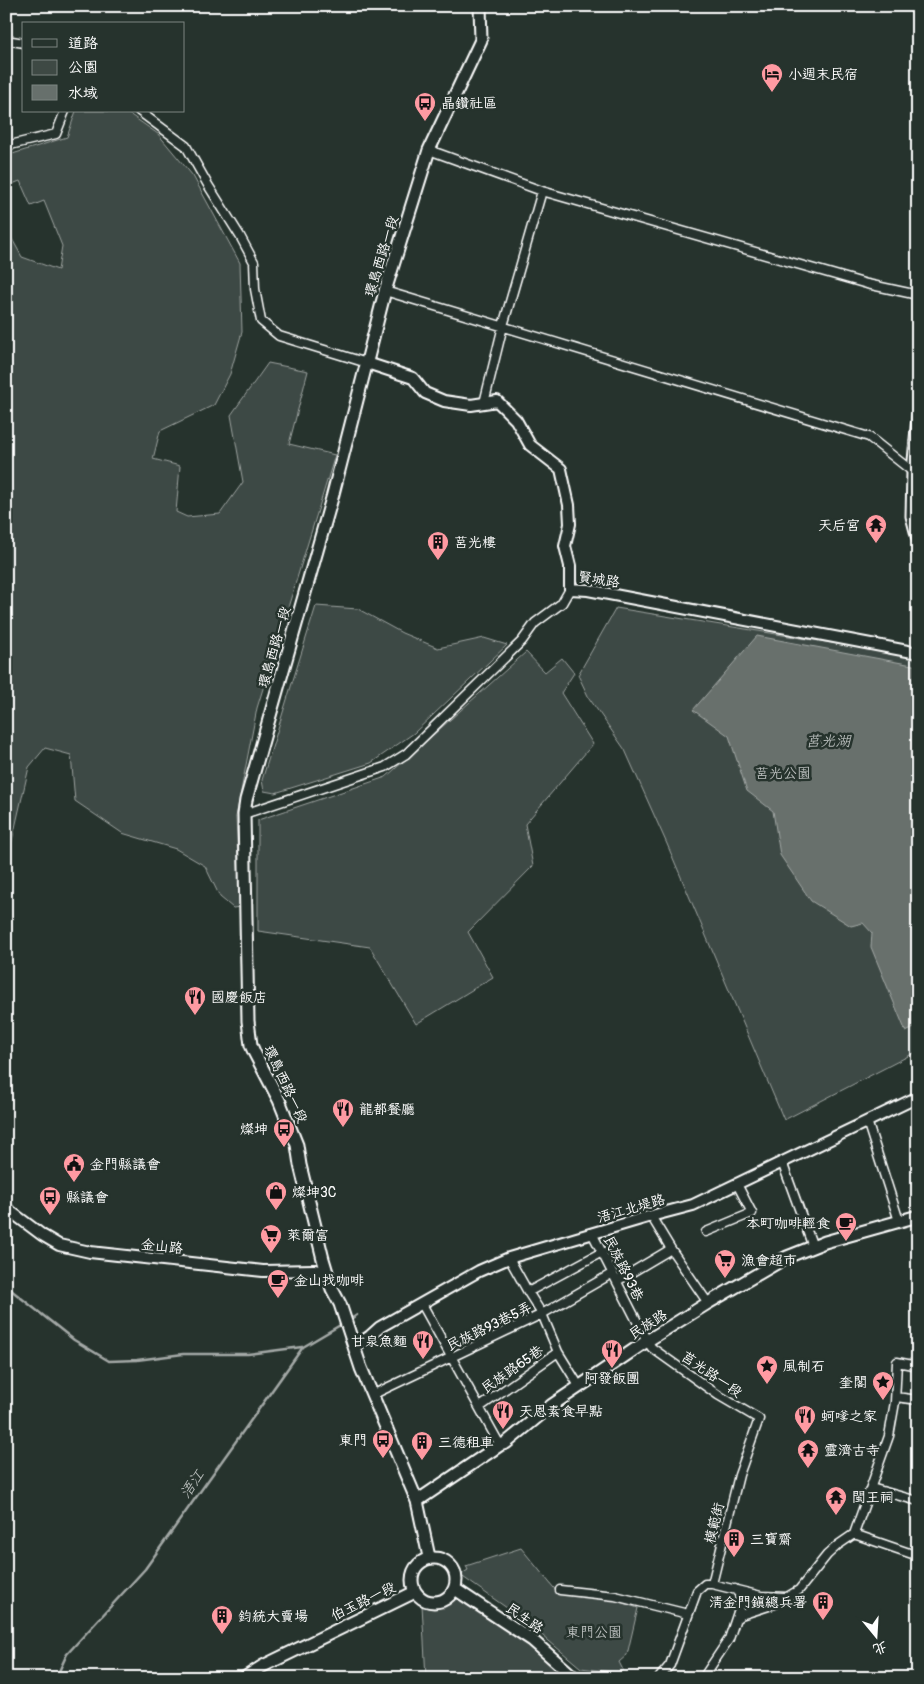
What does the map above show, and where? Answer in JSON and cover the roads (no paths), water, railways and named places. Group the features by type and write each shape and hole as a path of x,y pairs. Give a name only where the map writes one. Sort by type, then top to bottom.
{"main road":[{"name":"環島西路一段","path":"354,1346 327,1272 297,1145 279,1100 251,1045 248,1012 244,814 332,498 385,291 429,150 482,40 480,6"},
{"path":"918,417 913,472 912,516 918,539"},
{"name":"民族路","path":"417,1501 506,1442 552,1405 580,1386 650,1345 708,1303 787,1257 825,1242 918,1216"},
{"path":"354,1346 372,1395 417,1501 429,1557"},
{"path":"429,1557 442,1559 453,1568 456,1582 454,1590 445,1600 439,1602 425,1601 415,1592 412,1579 413,1572 421,1562 429,1557"},
{"name":"民生路","path":"454,1590 532,1640 575,1678"},
{"name":"伯玉路一段","path":"244,1678 263,1666 415,1592"}],"street":[{"path":"6,40 22,43"},
{"path":"6,146 56,134 65,112"},
{"path":"141,112 186,146 240,236 254,262 255,289 261,321 279,336 367,363"},
{"path":"429,150 542,191 868,284 918,295"},
{"path":"484,403 503,326 542,191"},
{"path":"385,291 869,437 913,472"},
{"name":"賢城路","path":"367,363 413,378 425,393 444,401 471,405 497,401 516,420 530,445 561,469 569,505 570,524 565,546 570,566 570,590 588,590 918,653"},
{"path":"244,814 384,767 406,754 522,641 536,622 562,603 570,590"},
{"name":"浯江北堤路","path":"354,1346 380,1328 478,1271 509,1258 693,1205 918,1097"},
{"path":"868,1121 899,1221"},
{"path":"782,1162 813,1247"},
{"path":"706,1232 752,1213 737,1184"},
{"name":"金山路","path":"6,1208 42,1235 59,1245 90,1252 263,1271 314,1270 327,1272"},
{"path":"651,1216 708,1303"},
{"name":"民族路93巷","path":"592,1233 650,1345"},
{"path":"617,1281 671,1249"},
{"path":"528,1292 602,1252"},
{"name":"民族路65巷","path":"509,1258 542,1314 558,1352 580,1386"},
{"name":"民族路93巷5弄","path":"372,1395 542,1314 613,1273"},
{"path":"422,1304 500,1445"},
{"name":"莒光路一段","path":"650,1345 718,1396 760,1419"},
{"name":"民族路65巷","path":"480,1407 558,1352"},
{"path":"736,1619 741,1615 765,1608 793,1594 804,1586 826,1555 854,1534 889,1436 896,1397 897,1362 918,1366"},
{"path":"896,1397 918,1400"},
{"name":"模範街","path":"712,1584 741,1468 760,1419"},
{"path":"871,1488 918,1501"},
{"path":"854,1534 918,1556"},
{"path":"659,1678 670,1665 697,1591 705,1584 761,1596 786,1597"},
{"path":"560,1590 615,1596 688,1614"},
{"path":"703,1678 729,1639 741,1603 739,1594 735,1590"}],"water":[{"name":"莒光湖","path":"757,636 918,666 918,1026 906,1032 871,947 872,933 863,923 851,926 811,901 780,855 773,811 747,791 729,736 693,710"}],"waterway":[{"path":"6,1286 74,1340 109,1361 137,1360 183,1354 248,1354 302,1347"},
{"name":"浯江","path":"349,1320 357,1315"},
{"name":"浯江","path":"56,1678 67,1654 145,1569 303,1347 342,1324"}],"place":[{"name":"小週末民宿","path":"772,93"},
{"name":"晶鑽社區","path":"425,122"},
{"name":"天后宮","path":"876,544"},
{"name":"莒光樓","path":"438,561"},
{"name":"國慶飯店","path":"195,1016"},
{"name":"龍都餐廳","path":"343,1128"},
{"name":"燦坤","path":"284,1148"},
{"name":"金門縣議會","path":"74,1183"},
{"name":"燦坤3C","path":"276,1211"},
{"name":"縣議會","path":"50,1216"},
{"name":"本町咖啡輕食","path":"846,1242"},
{"name":"萊爾富","path":"271,1254"},
{"name":"漁會超市","path":"725,1279"},
{"name":"金山找咖啡","path":"278,1299"},
{"name":"甘泉魚麵","path":"423,1360"},
{"name":"阿發飯團","path":"612,1369"},
{"name":"風制石","path":"767,1385"},
{"name":"奎閣","path":"883,1401"},
{"name":"天恩素食早點","path":"503,1430"},
{"name":"蚵嗲之家","path":"805,1435"},
{"name":"東門","path":"383,1459"},
{"name":"三德租車","path":"422,1461"},
{"name":"靈濟古寺","path":"808,1469"},
{"name":"閩王祠","path":"836,1516"},
{"name":"三寶齋","path":"734,1558"},
{"name":"清金門鎮總兵署","path":"823,1621"},
{"name":"鈞統大賣場","path":"222,1635"}],"park label":[{"name":"莒光公園","path":"783,773"},
{"name":"東門公園","path":"594,1632"}]}
